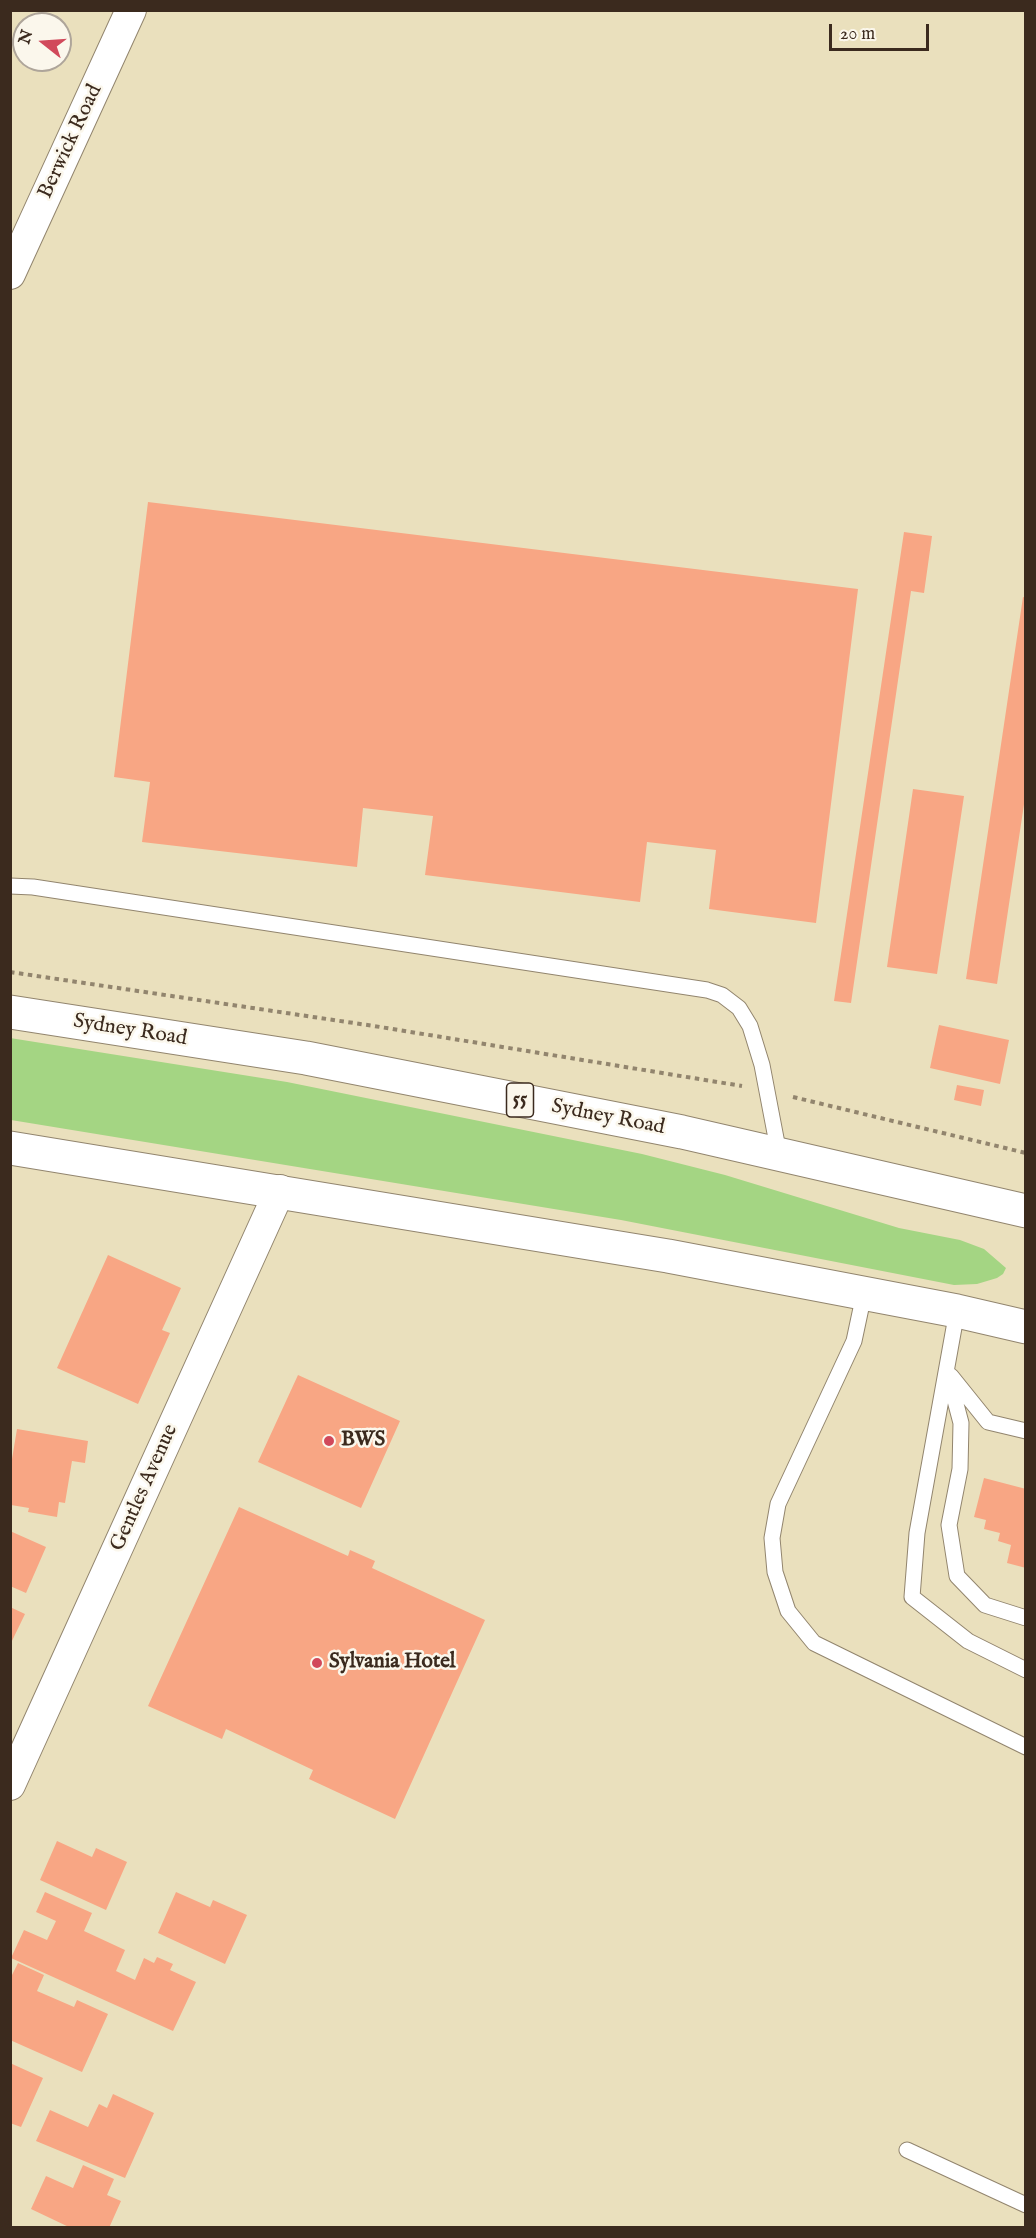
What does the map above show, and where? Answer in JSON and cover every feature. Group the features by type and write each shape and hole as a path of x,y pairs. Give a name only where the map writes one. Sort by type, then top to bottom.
{"highway":[{"name":"Sydney Road","path":"10,1012 306,1059 682,1132 1026,1211"},
{"path":"10,1148 280,1190 668,1256 957,1311 1026,1327"}],"street":[{"name":"Berwick Road","path":"10,274 131,10"},
{"name":"Gentles Avenue","path":"10,1785 280,1190"}],"lane":[{"path":"10,886 33,887 707,990 722,995 739,1008 750,1026 767,1091 779,1154"},
{"path":"864,1294 854,1341 778,1504 772,1538 775,1572 788,1611 814,1643 1026,1747"},
{"path":"957,1311 916,1533 912,1597 968,1641 1026,1670"},
{"path":"947,1372 988,1422 1026,1431"},
{"path":"947,1372 962,1423 960,1469 950,1525 957,1576 984,1605 1026,1618"},
{"path":"907,2150 1026,2205"}],"path":[{"path":"10,972 597,1061 767,1091 1026,1153"}],"green space":[{"path":"10,1038 287,1082 642,1154 725,1175 899,1228 960,1240 984,1249 1006,1268 997,1278 977,1284 954,1285 621,1220 11,1120"}],"building":[{"path":"148,502 858,589 816,923 709,909 716,850 647,842 640,902 425,875 433,816 363,808 357,867 142,842 150,782 114,777"},
{"path":"904,532 932,536 924,593 911,591 851,1003 834,1001"},
{"path":"1023,597 1026,598 1026,791 997,984 966,979"},
{"path":"913,789 964,796 937,974 887,967"},
{"path":"939,1025 1009,1040 1000,1084 930,1068"},
{"path":"957,1085 984,1090 981,1106 954,1100"},
{"path":"108,1255 181,1288 162,1330 170,1333 138,1404 57,1368"},
{"name":"BWS","path":"298,1375 400,1421 361,1508 258,1462"},
{"path":"17,1429 88,1441 85,1463 72,1461 65,1503 59,1502 57,1517 28,1512 29,1508 11,1505 10,1471"},
{"path":"984,1478 1026,1489 1026,1568 1007,1563 1011,1545 998,1541 1000,1533 984,1529 986,1520 974,1517"},
{"name":"Sylvania Hotel","path":"239,1507 348,1556 350,1550 375,1561 372,1568 485,1620 395,1819 309,1779 313,1770 226,1729 222,1739 148,1706"},
{"path":"10,1531 46,1547 26,1593 10,1586"},
{"path":"10,1607 25,1614 10,1645"},
{"path":"57,1841 92,1857 96,1848 127,1862 106,1910 40,1880"},
{"path":"45,1892 92,1913 84,1931 125,1950 116,1971 135,1980 144,1958 154,1963 157,1957 173,1964 170,1970 196,1982 173,2031 11,1958 24,1930 47,1940 56,1921 36,1912"},
{"path":"176,1892 210,1907 213,1900 247,1915 225,1964 158,1933"},
{"path":"18,1963 44,1975 37,1991 74,2007 77,2000 108,2014 82,2072 10,2040 10,1979"},
{"path":"10,2063 43,2078 21,2127 10,2123"},
{"path":"113,2094 154,2113 125,2178 36,2141 50,2110 88,2127 99,2104 107,2108"},
{"path":"83,2165 114,2179 107,2195 121,2201 109,2228 71,2228 31,2209 46,2176 73,2188"}],"place":[{"name":"BWS","path":"329,1441"},
{"name":"Sylvania Hotel","path":"317,1663"}]}
